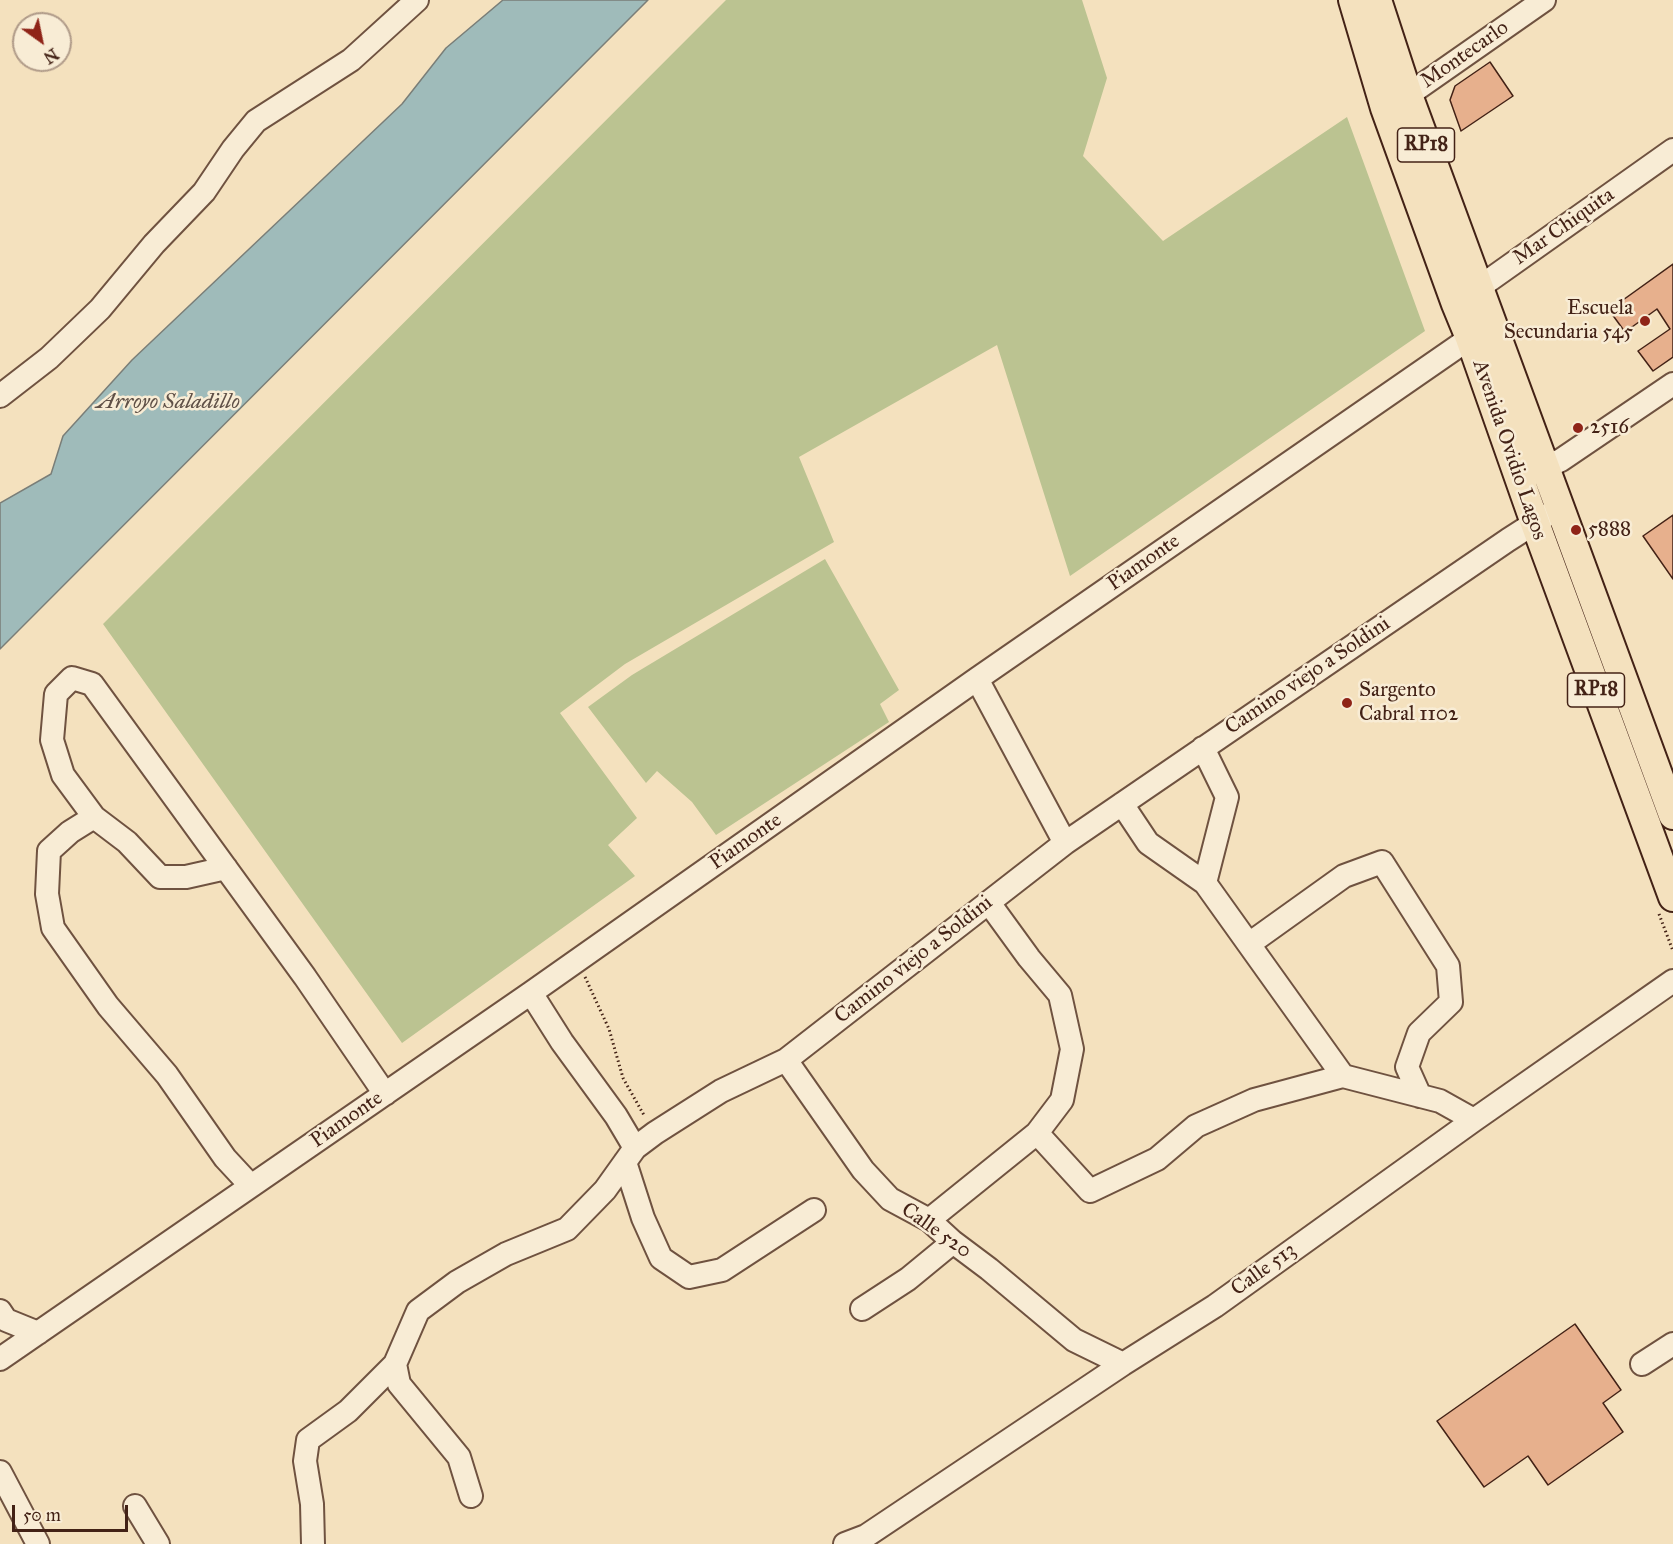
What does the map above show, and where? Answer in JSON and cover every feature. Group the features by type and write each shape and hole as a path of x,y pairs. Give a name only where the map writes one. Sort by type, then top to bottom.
{"main road":[{"name":"Avenida Ovidio Lagos","path":"1353,0 1396,102 1481,332 1544,467 1673,815"},
{"name":"Avenida Ovidio Lagos","path":"1377,0 1396,102"},
{"name":"Avenida Ovidio Lagos","path":"1481,332 1519,480 1673,897"}],"street":[{"path":"0,396 49,358 100,309 154,244 204,192 233,149 256,121 351,60 417,0"},
{"name":"Montecarlo","path":"1396,102 1544,0"},
{"name":"Mar Chiquita","path":"1467,296 1673,150"},
{"name":"Piamonte","path":"0,1359 531,993 977,680 1481,332"},
{"path":"1519,480 1561,459 1673,384"},
{"name":"Camino viejo a Soldini","path":"312,1543 312,1504 305,1461 308,1440 348,1411 395,1364 418,1311 457,1282 506,1254 567,1229 605,1190 630,1155 655,1133 721,1091 786,1060 1065,843 1508,540 1559,508"},
{"path":"226,868 186,877 160,877 127,842 94,817 63,775 51,740 56,694 72,678 92,684 226,868 305,977 385,1094"},
{"path":"977,680 1065,843"},
{"path":"1203,748 1227,797 1205,883"},
{"path":"1122,804 1148,843 1205,883 1343,1076"},
{"path":"94,817 70,832 49,851 47,894 53,927 108,1006 167,1075 225,1158 251,1186"},
{"path":"1249,944 1344,876 1382,862 1448,966 1451,1002 1419,1033 1407,1067 1420,1096"},
{"path":"929,1220 1037,1133 1062,1100 1072,1049 1060,995 988,903"},
{"name":"Calle 513","path":"845,1544 866,1536 1123,1364 1215,1306 1474,1120 1673,981"},
{"path":"531,993 562,1042 616,1116 630,1155 643,1218 661,1258 689,1277 722,1270 814,1210"},
{"name":"Calle 520","path":"786,1060 863,1170 890,1199 929,1220 1074,1340 1123,1364"},
{"path":"1037,1133 1089,1191 1157,1159 1196,1126 1244,1104 1343,1076 1440,1101 1474,1120"},
{"path":"862,1309 908,1279 953,1242"},
{"path":"0,1311 6,1320 38,1333"},
{"path":"1642,1364 1673,1344"},
{"path":"395,1364 399,1384 459,1457 471,1496"},
{"path":"0,1472 38,1544"},
{"path":"135,1506 158,1544"}],"path":[{"path":"577,960 609,1029 623,1078 655,1133"}],"green space":[{"path":"726,0 1082,0 1107,78 1083,156 1163,241 1347,117 1425,331 1070,576 997,345 799,457 834,542 625,664 560,713 637,818 608,845 635,876 402,1043 103,624"},
{"path":"825,559 899,690 880,704 889,722 716,835 692,802 657,771 646,783 588,707 632,675"}],"water":[{"name":"Arroyo Saladillo","path":"503,0 648,0 0,649 0,503 51,474 63,436 132,360 402,104 446,48"}],"building":[{"path":"1490,62 1513,96 1461,131 1450,100 1455,86"},
{"name":"Escuela Secundaria 545","path":"1673,264 1673,357 1653,371 1638,351 1670,329 1657,309 1625,332 1609,310"},
{"path":"1673,515 1673,579 1643,536"},
{"path":"1575,1324 1621,1390 1603,1403 1623,1432 1548,1485 1528,1456 1484,1487 1437,1421"}],"place":[{"name":"Escuela Secundaria 545","path":"1645,321"},
{"name":"2516","path":"1578,428"},
{"name":"5888","path":"1576,530"},
{"name":"Sargento Cabral 1102","path":"1347,703"}]}
